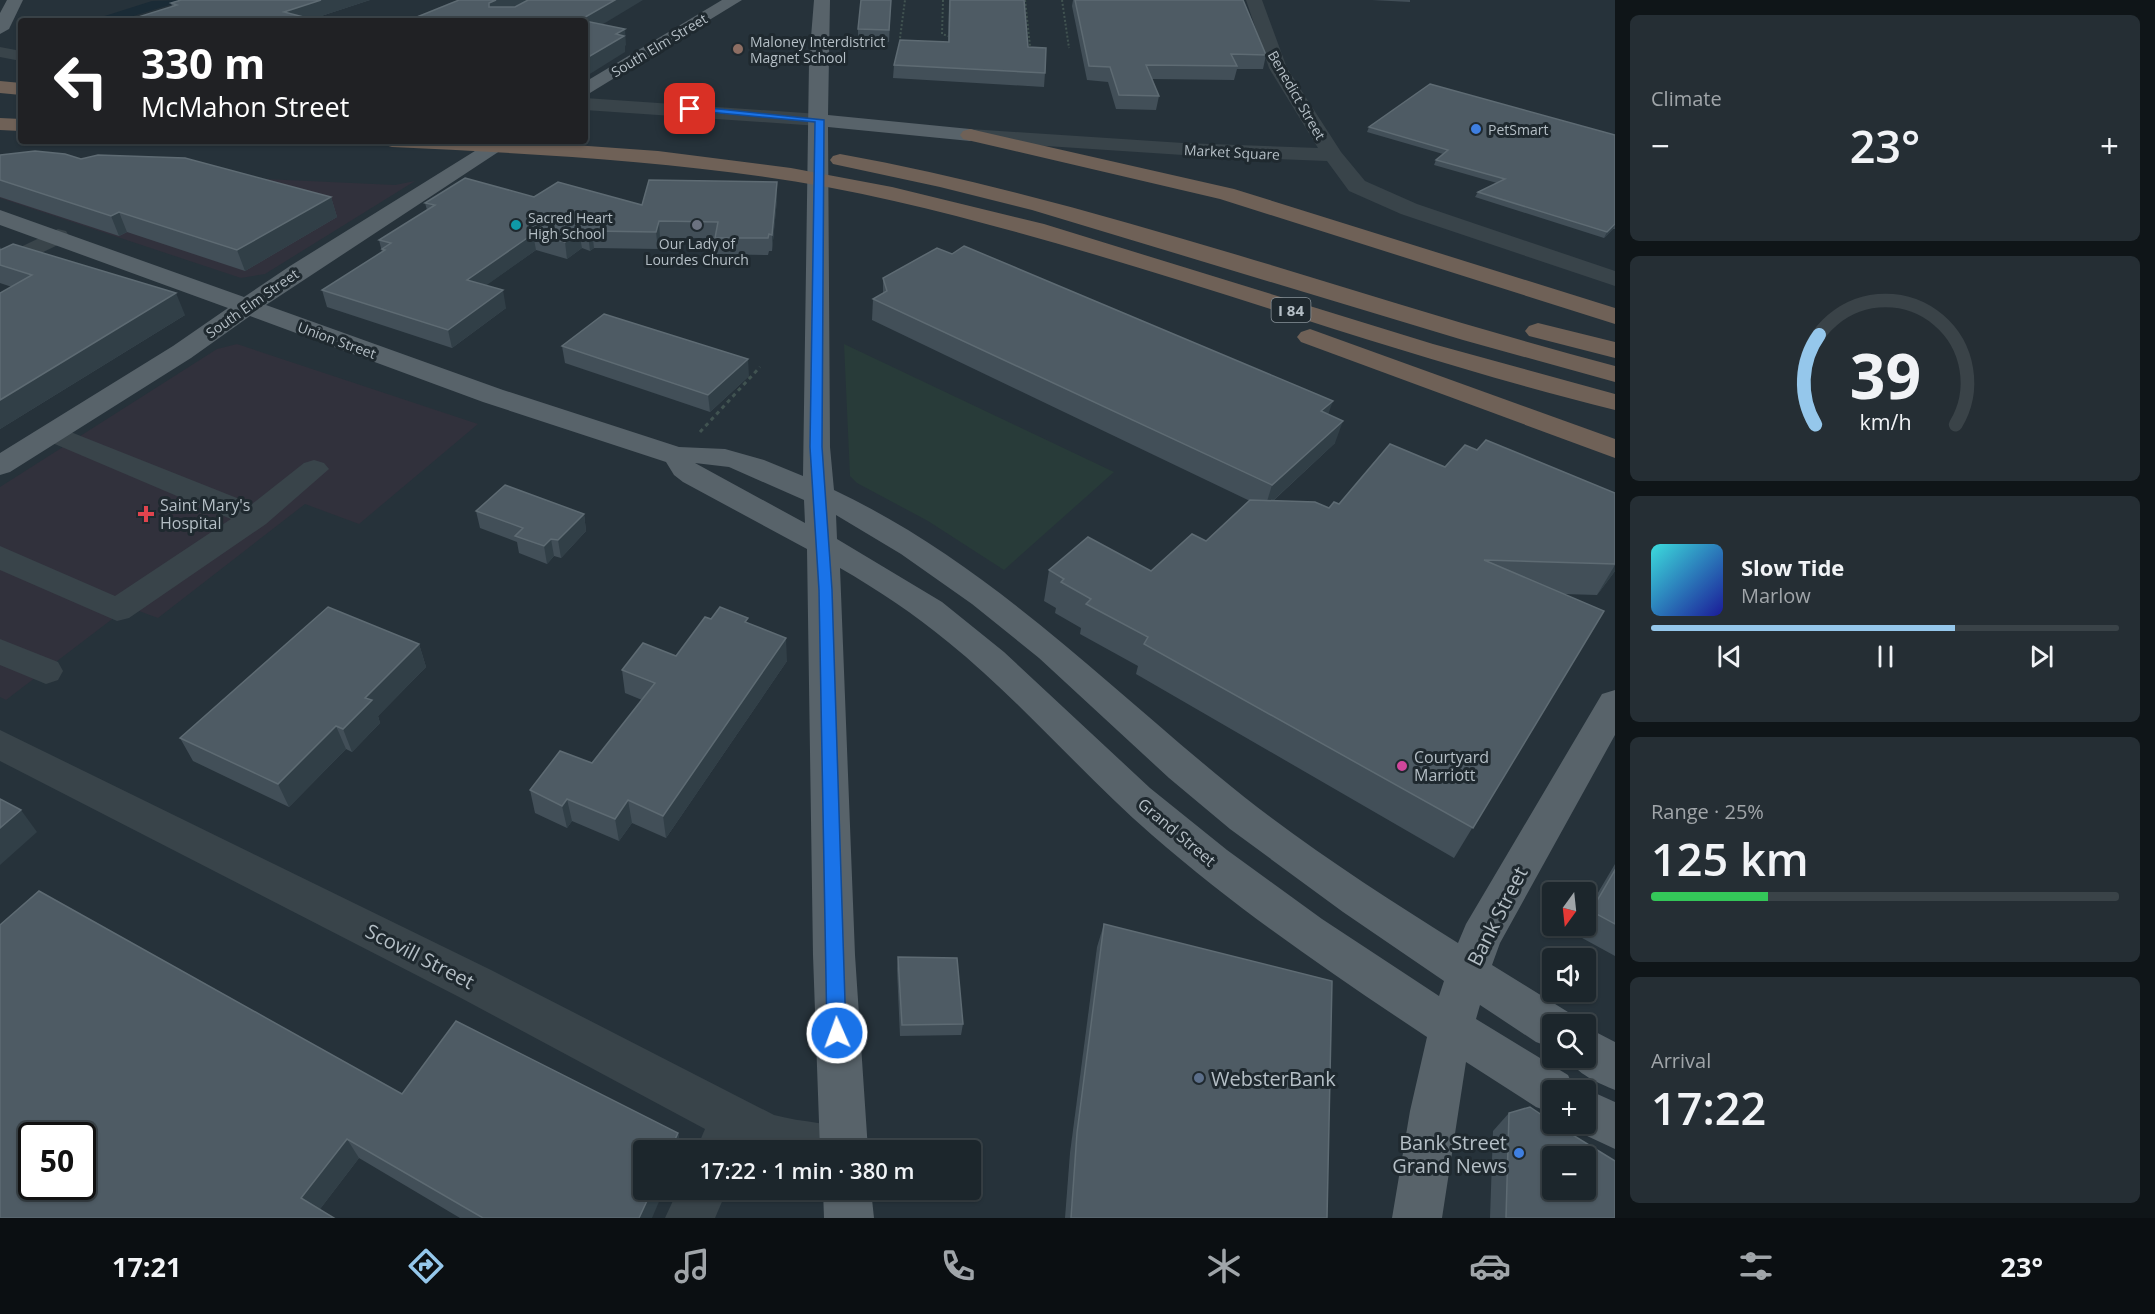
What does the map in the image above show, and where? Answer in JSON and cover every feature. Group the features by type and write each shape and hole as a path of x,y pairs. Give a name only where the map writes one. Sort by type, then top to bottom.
{"highway":[{"path":"0,87 18,89"},
{"path":"0,100 18,101"},
{"path":"0,124 18,125"},
{"path":"970,135 1226,194 1615,316"},
{"name":"I 84","path":"449,144 617,153 790,174 847,184 968,211 1053,234 1414,347 1615,402"},
{"name":"I 84","path":"800,153 913,174 1074,214 1393,311 1615,374"},
{"path":"913,174 986,179 1126,211 1481,315 1615,350"},
{"path":"968,211 1012,235 1244,313 1615,449"}],"main road":[{"path":"4,23 15,0"},
{"name":"South Elm Street","path":"588,88 734,0"},
{"path":"822,0 818,62 817,198 819,494 836,1022 843,1140"},
{"name":"Market Square","path":"819,120 970,135"},
{"name":"South Elm Street","path":"0,466 182,352 298,271 500,144"},
{"name":"Union Street","path":"0,217 493,396 677,456 703,453 721,455 819,494"},
{"path":"677,456 684,469 693,476 822,546"},
{"path":"819,494 927,557 996,604 1086,679 1177,763 1243,817 1369,908 1542,1021"},
{"name":"Grand Street","path":"822,546 885,581 988,656 1123,786 1214,863 1347,960 1542,1086"},
{"name":"Bank Street","path":"1417,1218 1434,1102 1467,972 1481,937 1615,703"},
{"path":"1596,1055 1615,1068"},
{"path":"1596,1117 1615,1126"},
{"path":"848,1200 849,1218"}],"street":[{"path":"1236,0 1254,0"},
{"name":"Benedict Street","path":"1254,0 1273,59 1333,155"},
{"path":"0,52 18,55"},
{"path":"588,104 819,120"},
{"name":"Market Square","path":"970,135 1183,149 1333,155"},
{"path":"1333,155 1351,181 1375,196 1615,279"},
{"path":"0,266 57,237"},
{"path":"53,433 255,517"},
{"path":"0,557 117,610 255,517 314,469"},
{"path":"0,651 46,671"},
{"name":"Scovill Street","path":"0,744 487,990 728,1135 771,1140"},
{"path":"690,1218 698,1200"}],"path":[{"path":"900,38 905,0"},
{"path":"943,0 942,34 958,40"},
{"path":"1025,0 1030,46"},
{"path":"1062,0 1069,48"},
{"path":"1021,18 1027,18"},
{"path":"698,434 760,367"}],"shaded area":[{"path":"0,167 395,185 415,181 265,274 241,278 0,198"},
{"name":"Saint Mary's Hospital","path":"237,344 478,424 359,524 305,504 158,618 128,607 6,700 0,697 0,487 217,349"}],"green space":[{"path":"844,344 1114,472 1004,570 928,521 857,483 850,476"}],"water":[{"path":"186,0 127,18 98,18 152,1"}],"building":[{"path":"181,0 321,0 284,12 307,18 135,18 177,5 171,3"},
{"path":"459,0 496,0 489,3 489,7 515,7 528,0 615,0 584,18 414,18"},
{"path":"861,0 891,0 889,30 858,29"},
{"path":"950,0 1024,0 1028,47 1046,48 1045,73 894,65 900,40 949,42"},
{"path":"1075,0 1243,0 1266,55 1231,54 1237,66 1146,65 1159,96 1119,95 1110,67 1089,66"},
{"path":"588,22 625,29 616,34 624,36 588,57"},
{"path":"1430,84 1615,135 1615,224 1607,232 1478,192 1505,179 1436,160 1448,150 1369,127"},
{"path":"35,151 65,154 81,159 98,155 185,158 331,197 237,250 119,212 111,216 0,180 0,155"},
{"path":"465,178 534,197 558,182 642,205 649,180 777,182 772,235 769,234 768,238 715,238 718,222 659,221 656,232 592,231 588,234 579,232 565,242 533,234 467,280 503,290 448,330 322,290 385,250 382,249 391,243 379,240 435,205 425,203"},
{"path":"13,244 176,293 0,400 0,293 32,275 0,265 0,250"},
{"path":"964,246 1333,401 1321,411 1343,421 1272,485 873,299 887,291 883,278 937,248 952,254"},
{"path":"604,314 748,359 708,395 562,346"},
{"name":"Courtyard Marriott","path":"1486,440 1615,493 1615,564 1484,560 1604,611 1473,828 1144,644 1148,637 1086,604 1091,599 1061,582 1064,579 1049,570 1088,537 1151,571 1192,534 1206,541 1250,500 1315,502 1329,508 1334,502 1339,504 1390,444 1445,467 1465,445 1477,450"},
{"path":"505,485 584,514 558,540 551,539 544,546 515,536 523,528 476,511"},
{"path":"328,607 419,644 365,698 372,700 343,729 336,726 278,784 180,738"},
{"path":"720,607 748,618 745,622 786,638 663,816 628,800 615,819 567,799 562,806 530,790 560,751 592,763 655,683 622,670 643,643 676,656 705,617 711,619"},
{"path":"0,799 21,810 0,828"},
{"path":"1615,870 1615,924 1596,914 1596,902"},
{"path":"39,891 402,1094 456,1021 678,1133 675,1140 633,1140 633,1200 647,1200 639,1218 483,1218 347,1139 301,1198 334,1218 0,1218 0,925"},
{"name":"WebsterBank","path":"1104,924 1332,981 1327,1218 1071,1218 1077,1133"},
{"path":"898,957 957,958 963,1024 902,1025"},
{"path":"1530,1107 1542,1115 1542,1134 1571,1134 1591,1146 1542,1146 1542,1200 1596,1200 1596,1149 1615,1161 1615,1218 1506,1218 1509,1113"}],"place":[{"name":"Maloney Interdistrict Magnet School","path":"738,49"},
{"name":"PetSmart","path":"1476,129"},
{"name":"Sacred Heart High School","path":"516,225"},
{"name":"Our Lady of Lourdes Church","path":"697,225"},
{"name":"Saint Mary's Hospital","path":"146,514"},
{"name":"Courtyard Marriott","path":"1402,766"},
{"name":"WebsterBank","path":"1199,1078"},
{"name":"Bank Street Grand News","path":"1519,1153"}],"route":[{"path":"690,109 819,120 816,447 825,590 837,1033"}]}
